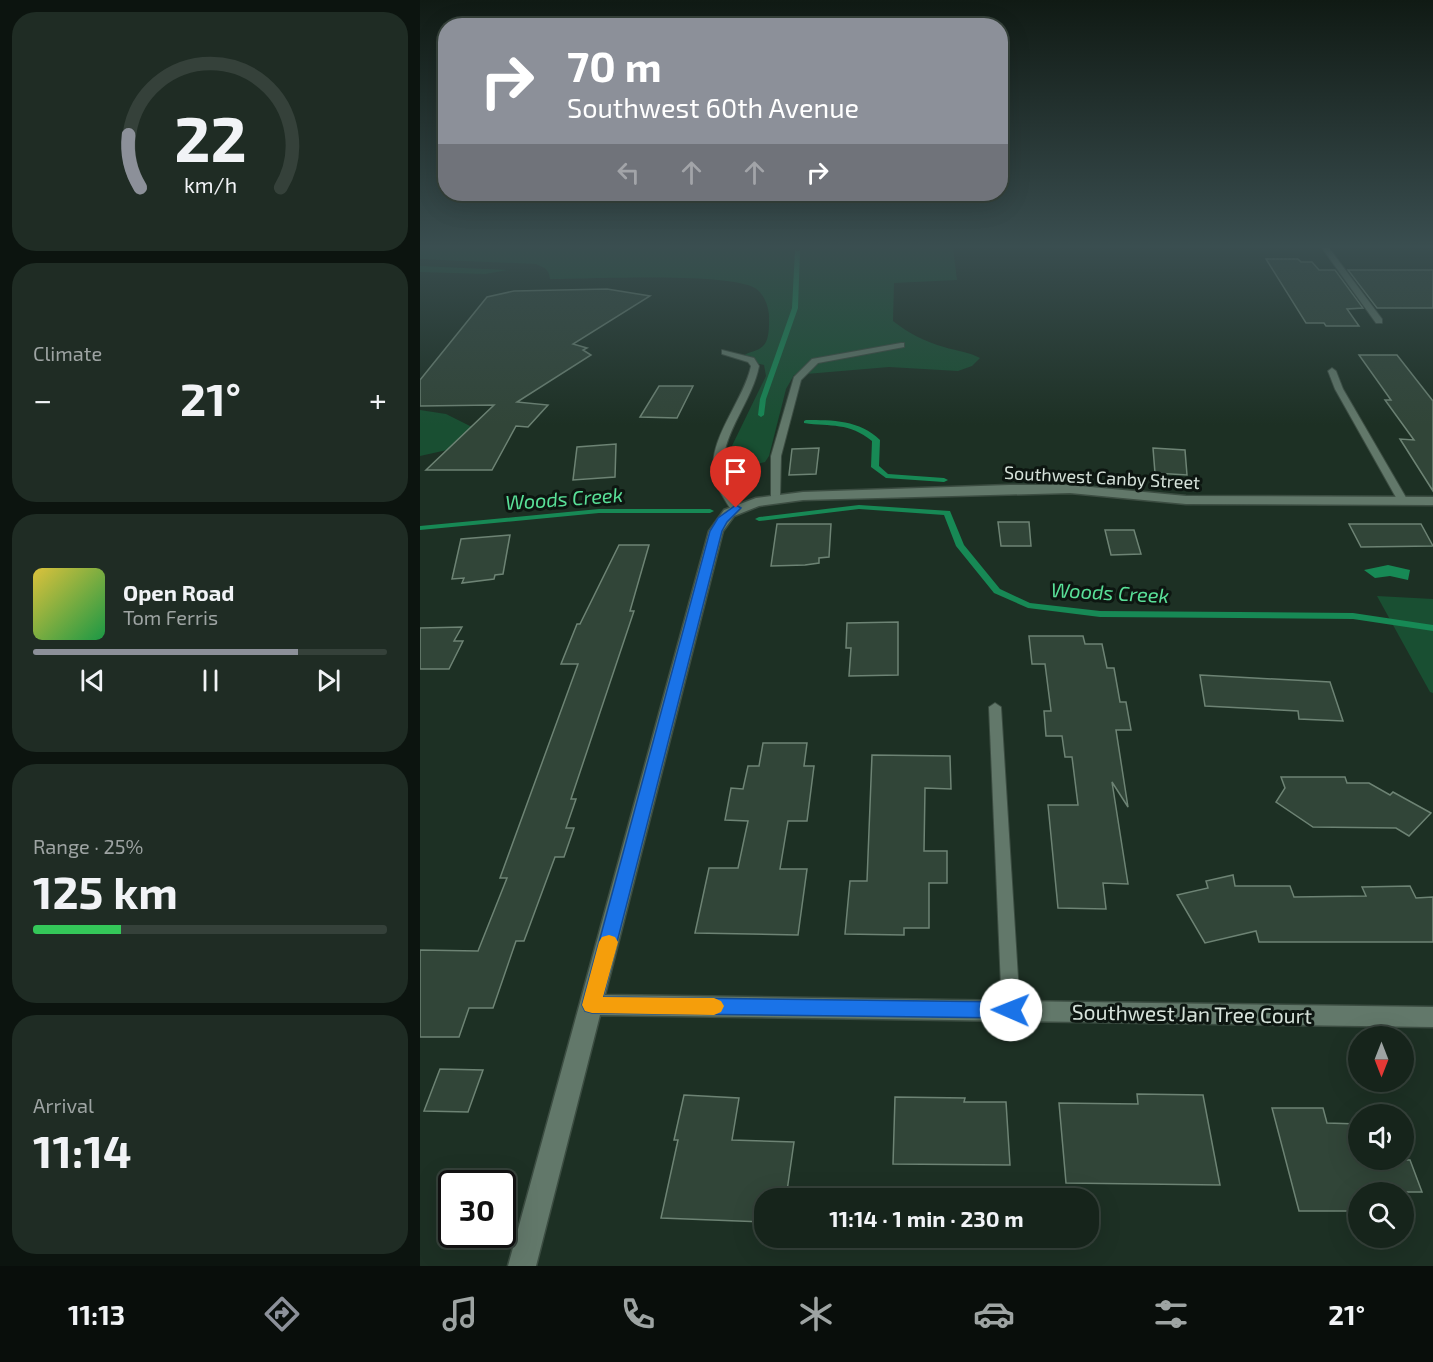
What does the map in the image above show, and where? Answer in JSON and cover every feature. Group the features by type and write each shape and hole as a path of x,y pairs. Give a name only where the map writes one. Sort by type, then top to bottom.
{"street":[{"name":"Southwest Canby Street","path":"736,508 775,499 1041,488 1185,500 1433,501"},
{"path":"522,1266 716,531 722,520 736,508"},
{"name":"Southwest Jan Tree Court","path":"592,1005 1433,1017"}],"lane":[{"path":"1369,307 1379,321"},
{"path":"775,499 776,456 797,379 804,370 822,360 901,345"},
{"path":"725,352 751,360 755,366 752,387 724,440 718,467 722,487 736,508"},
{"path":"1332,371 1339,389 1403,501"},
{"path":"995,707 1011,1010"}],"shaded area":[{"path":"768,307 893,307 893,321 905,329 924,340 980,358 972,366 958,371 889,367 794,375 786,389 769,456 765,462 744,467 733,463 728,454 766,376 764,365 747,361 743,356 761,348 765,343 768,336"},
{"path":"420,410 446,414 470,426 497,427 456,448 420,456"},
{"path":"1388,565 1410,570 1408,580 1390,576 1375,578 1364,570"},
{"path":"1377,596 1433,599 1433,693 1430,692"}],"building":[{"path":"479,307 632,307 573,344 587,348 583,350 591,355 517,402 548,405 528,427 516,426 492,470 426,470 494,405 420,406 420,380"},
{"path":"1296,307 1363,308 1347,309 1359,326 1326,326 1324,323 1306,323"},
{"path":"1376,307 1433,307 1433,308"},
{"path":"1359,355 1397,355 1433,401 1433,491 1400,439 1414,440 1385,400 1391,400"},
{"path":"659,386 693,386 677,418 640,417"},
{"path":"616,444 615,477 573,480 577,447"},
{"path":"819,448 816,474 789,475 792,449"},
{"path":"1153,448 1185,450 1187,475 1155,473"},
{"path":"998,522 1029,522 1031,546 1001,546"},
{"path":"777,524 831,524 829,557 819,558 819,563 771,566"},
{"path":"1349,524 1421,524 1433,546 1361,547"},
{"path":"1105,530 1134,530 1141,554 1111,555"},
{"path":"510,535 503,574 495,575 494,579 462,583 464,578 452,579 461,539"},
{"path":"619,545 649,545 630,611 634,611 571,799 576,799 566,828 574,828 564,857 555,857 524,941 516,941 493,1008 469,1008 459,1037 420,1037 420,950 478,951 507,878 500,878 578,664 561,664 577,624 580,624"},
{"path":"898,622 898,675 849,676 851,648 846,648 847,623"},
{"path":"462,627 454,641 463,641 449,669 420,669 420,628"},
{"path":"1029,636 1083,636 1085,644 1102,644 1107,668 1114,668 1120,702 1126,702 1131,730 1116,730 1128,807 1112,782 1128,884 1103,883 1106,909 1058,908 1048,805 1078,805 1072,757 1065,757 1062,736 1046,736 1044,711 1051,711 1045,664 1032,664"},
{"path":"1200,675 1330,682 1343,721 1299,719 1298,711 1205,706"},
{"path":"763,743 807,743 804,766 814,766 807,821 788,821 780,869 807,869 798,935 695,933 709,868 738,868 748,821 725,820 731,788 743,789 748,766 759,766"},
{"path":"872,755 950,756 951,789 925,788 924,851 947,851 947,883 929,883 929,928 904,928 904,935 845,934 850,881 867,881"},
{"path":"1281,777 1345,777 1347,783 1369,783 1390,795 1393,792 1431,813 1409,836 1396,828 1313,827 1276,802 1285,788"},
{"path":"1233,875 1235,886 1290,886 1294,897 1366,896 1362,887 1410,886 1416,898 1433,897 1433,942 1259,942 1256,931 1205,943 1177,895 1208,888 1206,881"},
{"path":"440,1069 483,1070 468,1112 424,1111"},
{"path":"1137,1094 1203,1095 1220,1185 1066,1183 1059,1103 1138,1104"},
{"path":"684,1095 739,1098 732,1140 794,1142 787,1188 754,1188 754,1222 661,1218 678,1140 674,1140"},
{"path":"895,1097 965,1098 964,1102 1006,1102 1010,1165 893,1164"},
{"path":"1272,1108 1323,1108 1327,1123 1348,1124 1348,1170 1414,1170 1422,1192 1414,1192 1414,1182 1348,1182 1348,1211 1299,1211"}],"waterway":[{"path":"761,415 763,399 795,307"},
{"path":"806,422 843,424 868,434 876,440 875,467 886,476 944,480"},
{"name":"Woods Creek","path":"759,519 859,507 947,513 960,546 997,591 1028,605 1100,614 1353,616 1433,628"},
{"name":"Woods Creek","path":"420,528 599,511 710,511"}],"slow traffic":[{"path":"609,942 592,1005 714,1006"}],"route":[{"path":"736,508 722,520 716,531 592,1005 1011,1010"}]}
